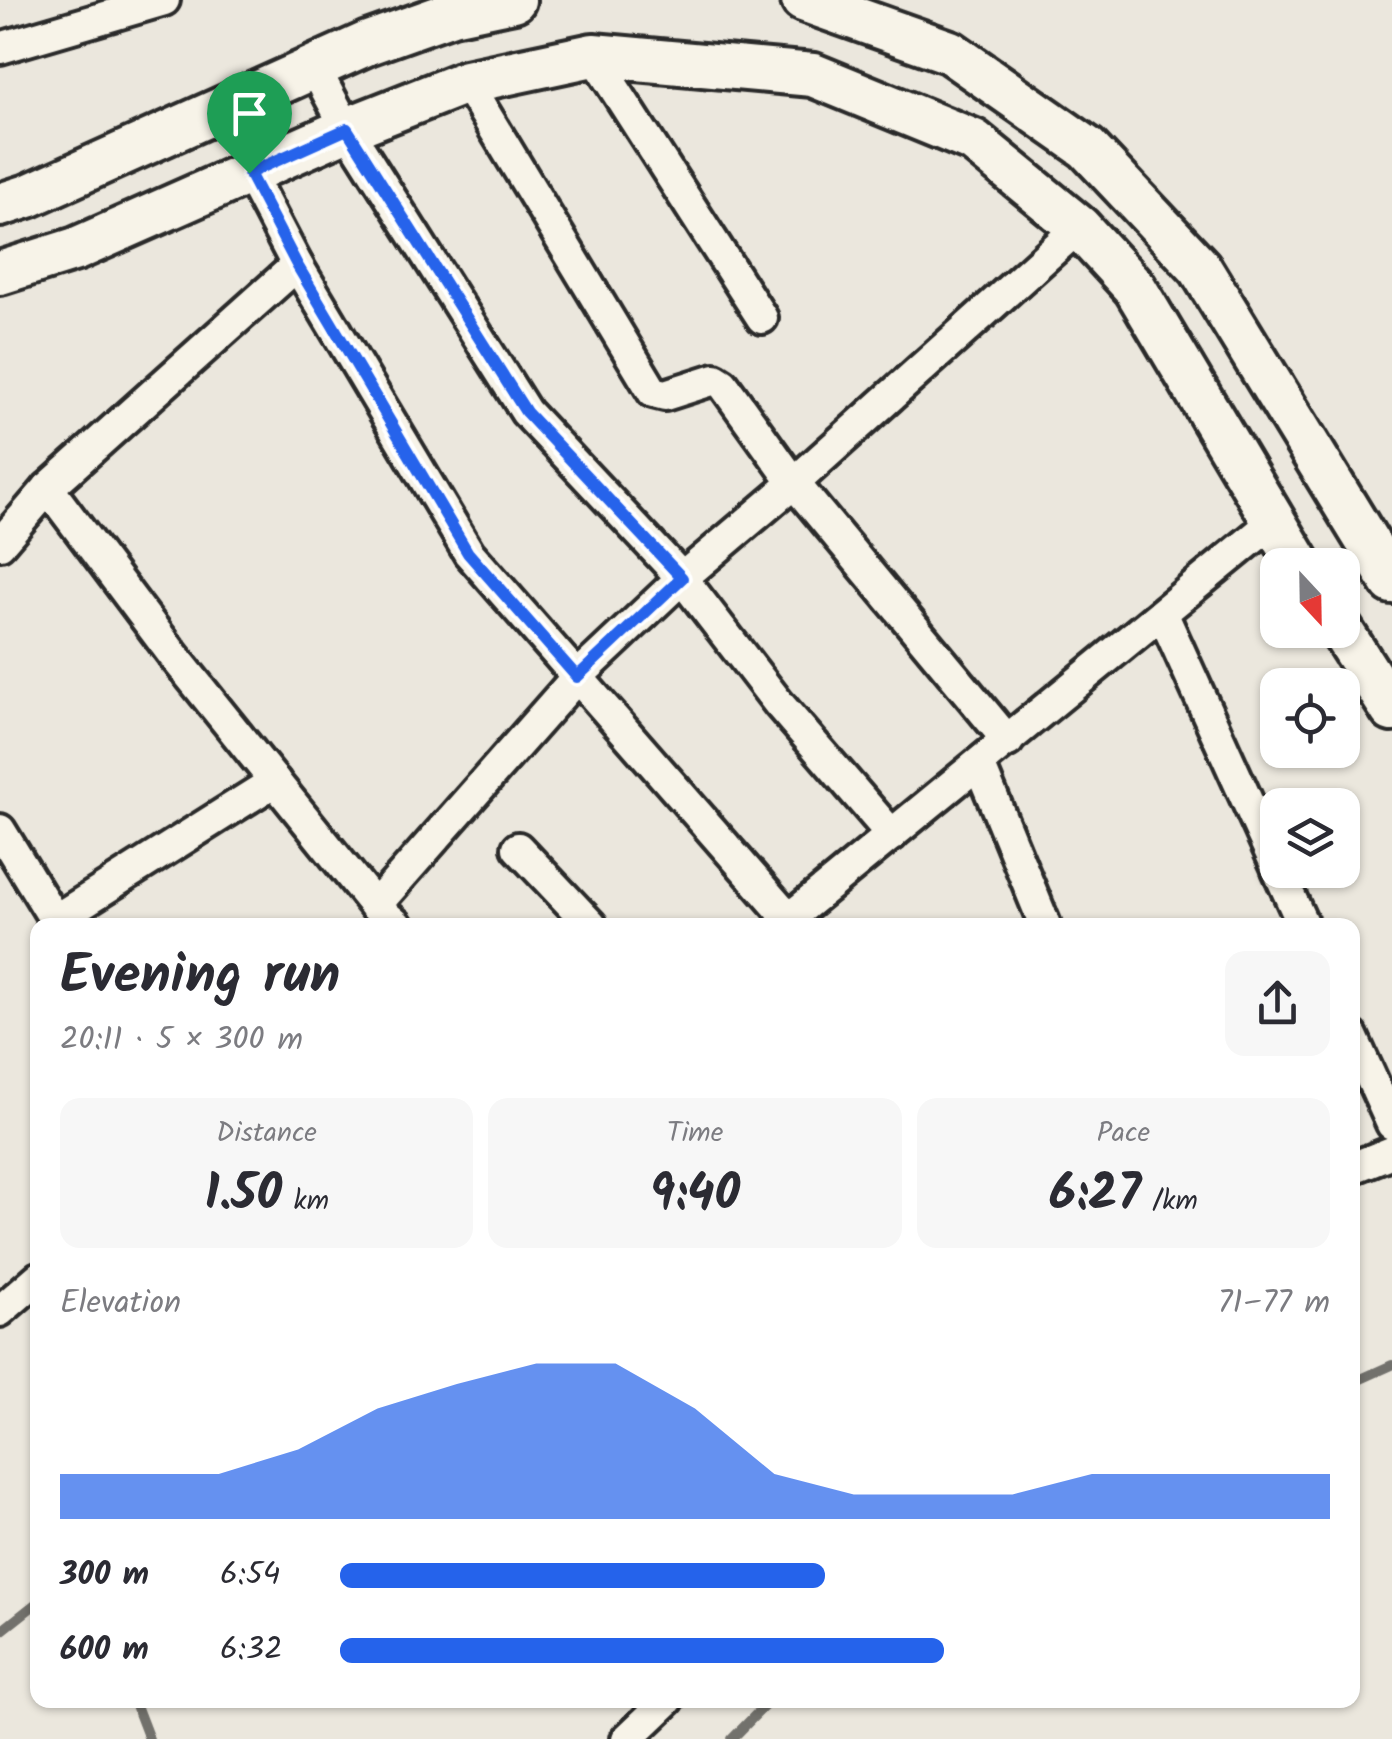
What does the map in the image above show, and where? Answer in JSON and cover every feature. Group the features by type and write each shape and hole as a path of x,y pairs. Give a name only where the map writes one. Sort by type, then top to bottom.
{"street":[{"path":"0,48 164,0"},
{"path":"0,205 28,196 314,65 452,13 514,0"},
{"path":"803,0 950,52 1087,148 1200,268 1392,582"},
{"path":"593,54 762,318"},
{"path":"0,273 76,249 347,129 466,82 593,54 812,75 974,141 1079,227 1135,288 1289,548"},
{"path":"314,65 347,129 526,412 682,578 779,704 892,835"},
{"path":"466,82 653,392 665,395 706,380 724,384 794,483 1008,741"},
{"path":"249,173 297,265 468,553 781,918"},
{"path":"48,488 174,656 386,915 577,677 682,578 794,483 1079,227"},
{"path":"0,544 48,488 297,265"},
{"path":"789,918 1273,522"},
{"path":"1163,615 1260,830"},
{"path":"1352,648 1392,710"},
{"path":"979,764 1041,918"},
{"path":"60,918 275,781"},
{"path":"0,830 52,918"},
{"path":"518,848 584,918"},
{"path":"1286,888 1299,918"},
{"path":"1360,1054 1392,1124"},
{"path":"1360,1165 1392,1152"},
{"path":"626,1739 658,1708"}],"waterway":[{"path":"1360,1379 1392,1365"},
{"path":"0,1632 30,1608"},
{"path":"137,1708 149,1739"},
{"path":"732,1739 762,1708"}],"route":[{"path":"347,129 526,412 682,578 577,677 468,553 297,265 249,173 347,129"}]}
